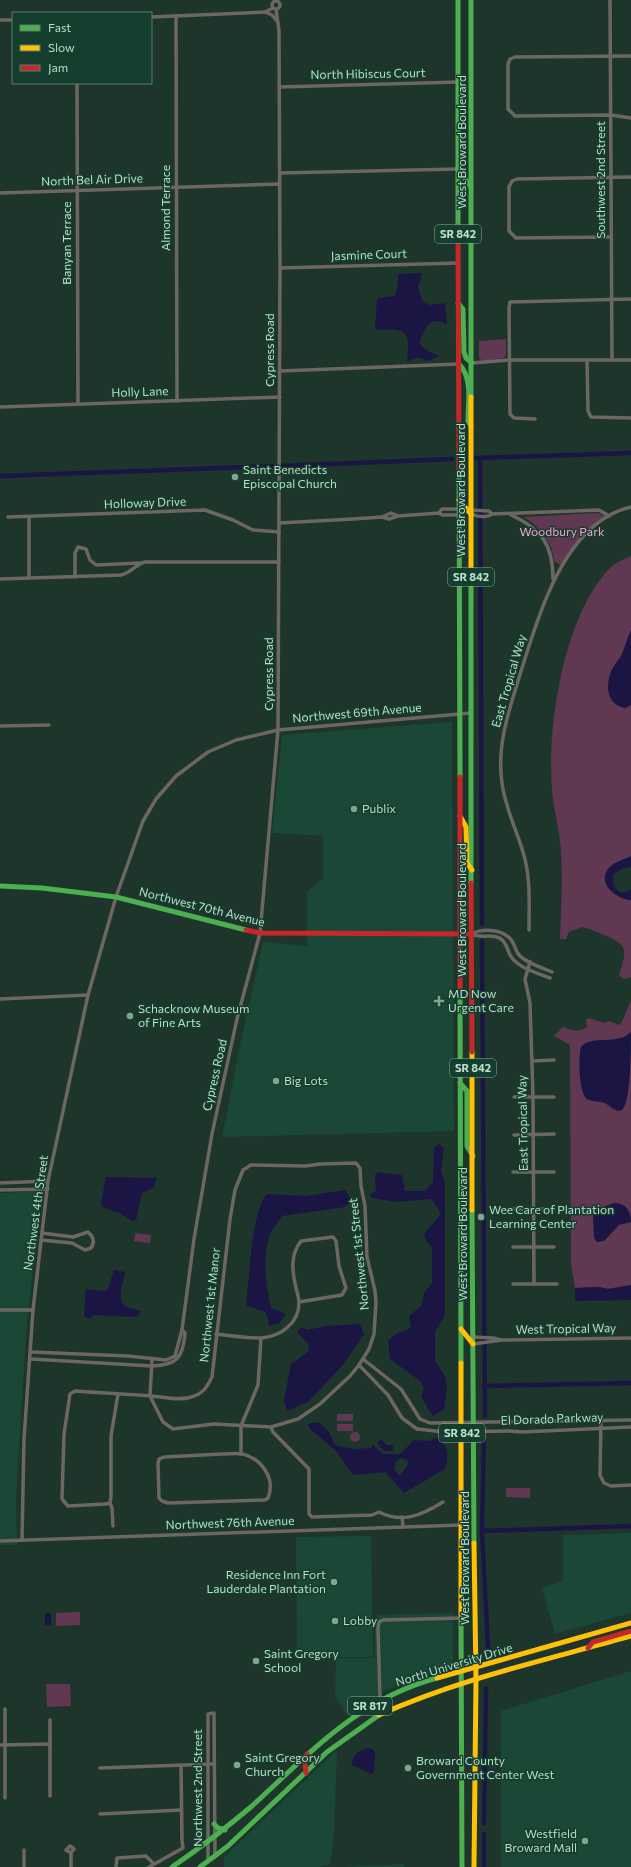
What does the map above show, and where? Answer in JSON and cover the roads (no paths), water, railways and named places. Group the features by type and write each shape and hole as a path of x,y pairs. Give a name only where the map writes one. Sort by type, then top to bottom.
{"main road":[{"name":"West Broward Boulevard","path":"458,0 462,1867"},
{"name":"West Broward Boulevard","path":"471,0 472,426 474,513 472,713 474,1156 473,1338 476,1668 474,1867"},
{"path":"458,169 464,175 472,190"},
{"path":"458,303 463,309 464,352 466,358 472,363"},
{"path":"459,364 463,366 466,374 468,421 472,426"},
{"path":"459,500 474,513"},
{"path":"459,815 466,827 467,863 472,870"},
{"name":"Northwest 70th Avenue","path":"0,886 42,888 116,897 260,933 472,934"},
{"path":"460,1083 467,1091 467,1146 474,1156"},
{"path":"461,1329 474,1344"},
{"name":"North University Drive","path":"172,1867 225,1830 341,1726 380,1699 420,1683 631,1623"},
{"path":"588,1648 593,1642 631,1631"},
{"name":"North University Drive","path":"200,1867 215,1857 327,1752 374,1717 419,1698 476,1679 631,1636"},
{"path":"306,1773 305,1765 308,1754"},
{"path":"214,1824 218,1828 225,1830"}],"street":[{"name":"Southwest 2nd Street","path":"610,0 612,360"},
{"path":"152,17 265,12 275,9 280,7 278,1 273,3 275,9"},
{"name":"Cypress Road","path":"152,1359 166,1360 175,1356 182,1330 194,1239 212,1134 227,1061 260,933 278,730 280,87 278,24 275,9"},
{"path":"265,12 272,15 278,24"},
{"name":"Almond Terrace","path":"176,16 177,400"},
{"path":"0,20 12,20"},
{"path":"631,56 514,57 510,59 508,64 508,109 511,114 515,116 611,115 631,118"},
{"name":"North Hibiscus Court","path":"280,87 458,82"},
{"name":"Banyan Terrace","path":"77,84 78,404"},
{"path":"280,173 458,169"},
{"path":"611,237 516,238 512,236 509,231 509,187 512,181 516,179 631,177"},
{"name":"North Bel Air Drive","path":"0,193 280,184"},
{"name":"Jasmine Court","path":"280,268 458,263"},
{"path":"535,419 514,418 510,414 510,302 631,298"},
{"path":"472,363 509,360 631,360"},
{"path":"587,360 588,411 591,417 631,418"},
{"path":"280,371 459,364"},
{"name":"Holly Lane","path":"0,407 280,397"},
{"name":"East Tropical Way","path":"529,930 529,876 524,853 507,807 502,783 501,757 505,722 542,605 553,580 580,541 591,529 618,510 631,507"},
{"path":"439,513 442,509 459,509"},
{"name":"Holloway Drive","path":"8,517 205,510 233,520 253,530 279,532"},
{"name":"East Tropical Way","path":"474,513 509,514 599,510 609,516"},
{"path":"279,523 382,517 391,513 398,516 439,513 442,515 459,515"},
{"name":"East Tropical Way","path":"509,514 524,521 542,536 549,548 553,562 553,580"},
{"path":"29,517 29,578"},
{"path":"75,576 75,553 78,547 86,549 90,560 96,565 140,563 279,562"},
{"path":"0,579 128,574 140,563"},
{"name":"Northwest 69th Avenue","path":"116,897 143,822 156,799 176,776 208,752 236,740 278,730 472,713"},
{"path":"0,726 49,725"},
{"name":"Northwest 4th Street","path":"22,1540 24,1439 32,1352 34,1310 48,1181 88,995 116,897"},
{"path":"472,934 477,931 499,931 513,942 515,952 522,958 552,972"},
{"path":"472,934 477,936 496,936 507,945 511,957 516,963 528,970 550,978"},
{"name":"East Tropical Way","path":"530,962 525,979 530,1002 532,1061 534,1134 534,1284"},
{"path":"0,999 88,995"},
{"path":"532,1061 554,1060"},
{"path":"514,1097 554,1097"},
{"path":"514,1135 554,1134"},
{"name":"Northwest 1st Street","path":"150,1396 163,1422 173,1429 214,1424 271,1427 298,1419 310,1412 350,1376 363,1359 374,1334 376,1302 367,1257 365,1206 361,1186 360,1168 356,1163 305,1166 272,1164 247,1167"},
{"name":"Northwest 1st Manor","path":"110,1503 68,1506 64,1504 62,1499 64,1434 68,1402 72,1392 190,1398 206,1389 212,1377 216,1334 235,1190 243,1170 247,1167"},
{"path":"513,1172 554,1172"},
{"path":"0,1183 48,1181"},
{"path":"0,1190 48,1189"},
{"path":"513,1209 554,1209"},
{"path":"41,1240 72,1243 84,1250 91,1248 94,1243 93,1237 88,1232 73,1237 42,1233"},
{"path":"216,1334 261,1338 270,1337 286,1329 293,1322 299,1302 292,1271 292,1262 295,1249 301,1241 333,1237 336,1241 338,1262 346,1288 344,1292 342,1295 299,1302"},
{"path":"513,1247 554,1247"},
{"path":"514,1284 556,1284"},
{"path":"0,1310 34,1310"},
{"name":"Cypress Road","path":"31,1359 152,1366 168,1365 176,1360 184,1349 185,1333 182,1330"},
{"path":"242,1454 241,1426 258,1385 261,1338"},
{"name":"West Tropical Way","path":"473,1338 502,1340 631,1338"},
{"name":"West Tropical Way","path":"474,1344 502,1340"},
{"path":"32,1352 152,1359 150,1396"},
{"name":"El Dorado Parkway","path":"363,1359 401,1389 420,1419 430,1423 474,1424 631,1420"},
{"name":"El Dorado Parkway","path":"359,1365 388,1396 402,1418 417,1429 462,1432 509,1430 527,1432 631,1427"},
{"path":"113,1526 112,1508 110,1503 111,1436 118,1394"},
{"path":"601,1421 600,1475 604,1483 611,1486 631,1486"},
{"path":"271,1427 277,1436 309,1469 309,1514 312,1517 372,1515 379,1512 393,1518 421,1515 443,1502"},
{"path":"242,1454 258,1462 266,1472 270,1481 268,1498 265,1500 168,1503 159,1498 159,1459 164,1457 242,1454"},
{"path":"402,1517 403,1527"},
{"name":"Northwest 76th Avenue","path":"0,1541 461,1525"},
{"path":"380,1699 379,1622 383,1620 461,1618"},
{"path":"5,1709 5,1798"},
{"name":"Northwest 2nd Street","path":"208,1861 208,1714 214,1714 213,1764 215,1857"},
{"path":"50,1720 50,1796"},
{"path":"208,1742 213,1742"},
{"path":"0,1745 50,1744"},
{"path":"100,1768 213,1764"},
{"path":"149,1867 183,1848 181,1765"},
{"path":"100,1814 181,1810"},
{"path":"24,1850 24,1867"},
{"path":"70,1853 70,1867"},
{"path":"116,1867 117,1858 146,1856 154,1864"}],"waterway":[{"path":"475,458 631,453"},
{"path":"480,458 482,924"},
{"path":"282,466 452,459"},
{"path":"0,476 275,466"},
{"path":"482,941 485,1416"},
{"path":"484,1386 631,1383"},
{"path":"484,1439 482,1531 488,1648"},
{"path":"482,1531 631,1526"},
{"path":"484,1823 486,1688"},
{"path":"484,1834 484,1867"}],"place":[{"name":"Saint Benedicts Episcopal Church","path":"235,477"},
{"name":"Publix","path":"354,809"},
{"name":"MD Now Urgent Care","path":"439,1001"},
{"name":"Schacknow Museum of Fine Arts","path":"130,1016"},
{"name":"Big Lots","path":"276,1081"},
{"name":"Wee Care of Plantation Learning Center","path":"481,1217"},
{"name":"Residence Inn Fort Lauderdale Plantation","path":"334,1582"},
{"name":"Lobby","path":"335,1621"},
{"name":"Saint Gregory School","path":"256,1661"},
{"name":"Saint Gregory Church","path":"237,1765"},
{"name":"Broward County Government Center West","path":"408,1768"},
{"name":"Westfield Broward Mall","path":"585,1841"}],"park label":[{"name":"Woodbury Park","path":"562,532"}]}
